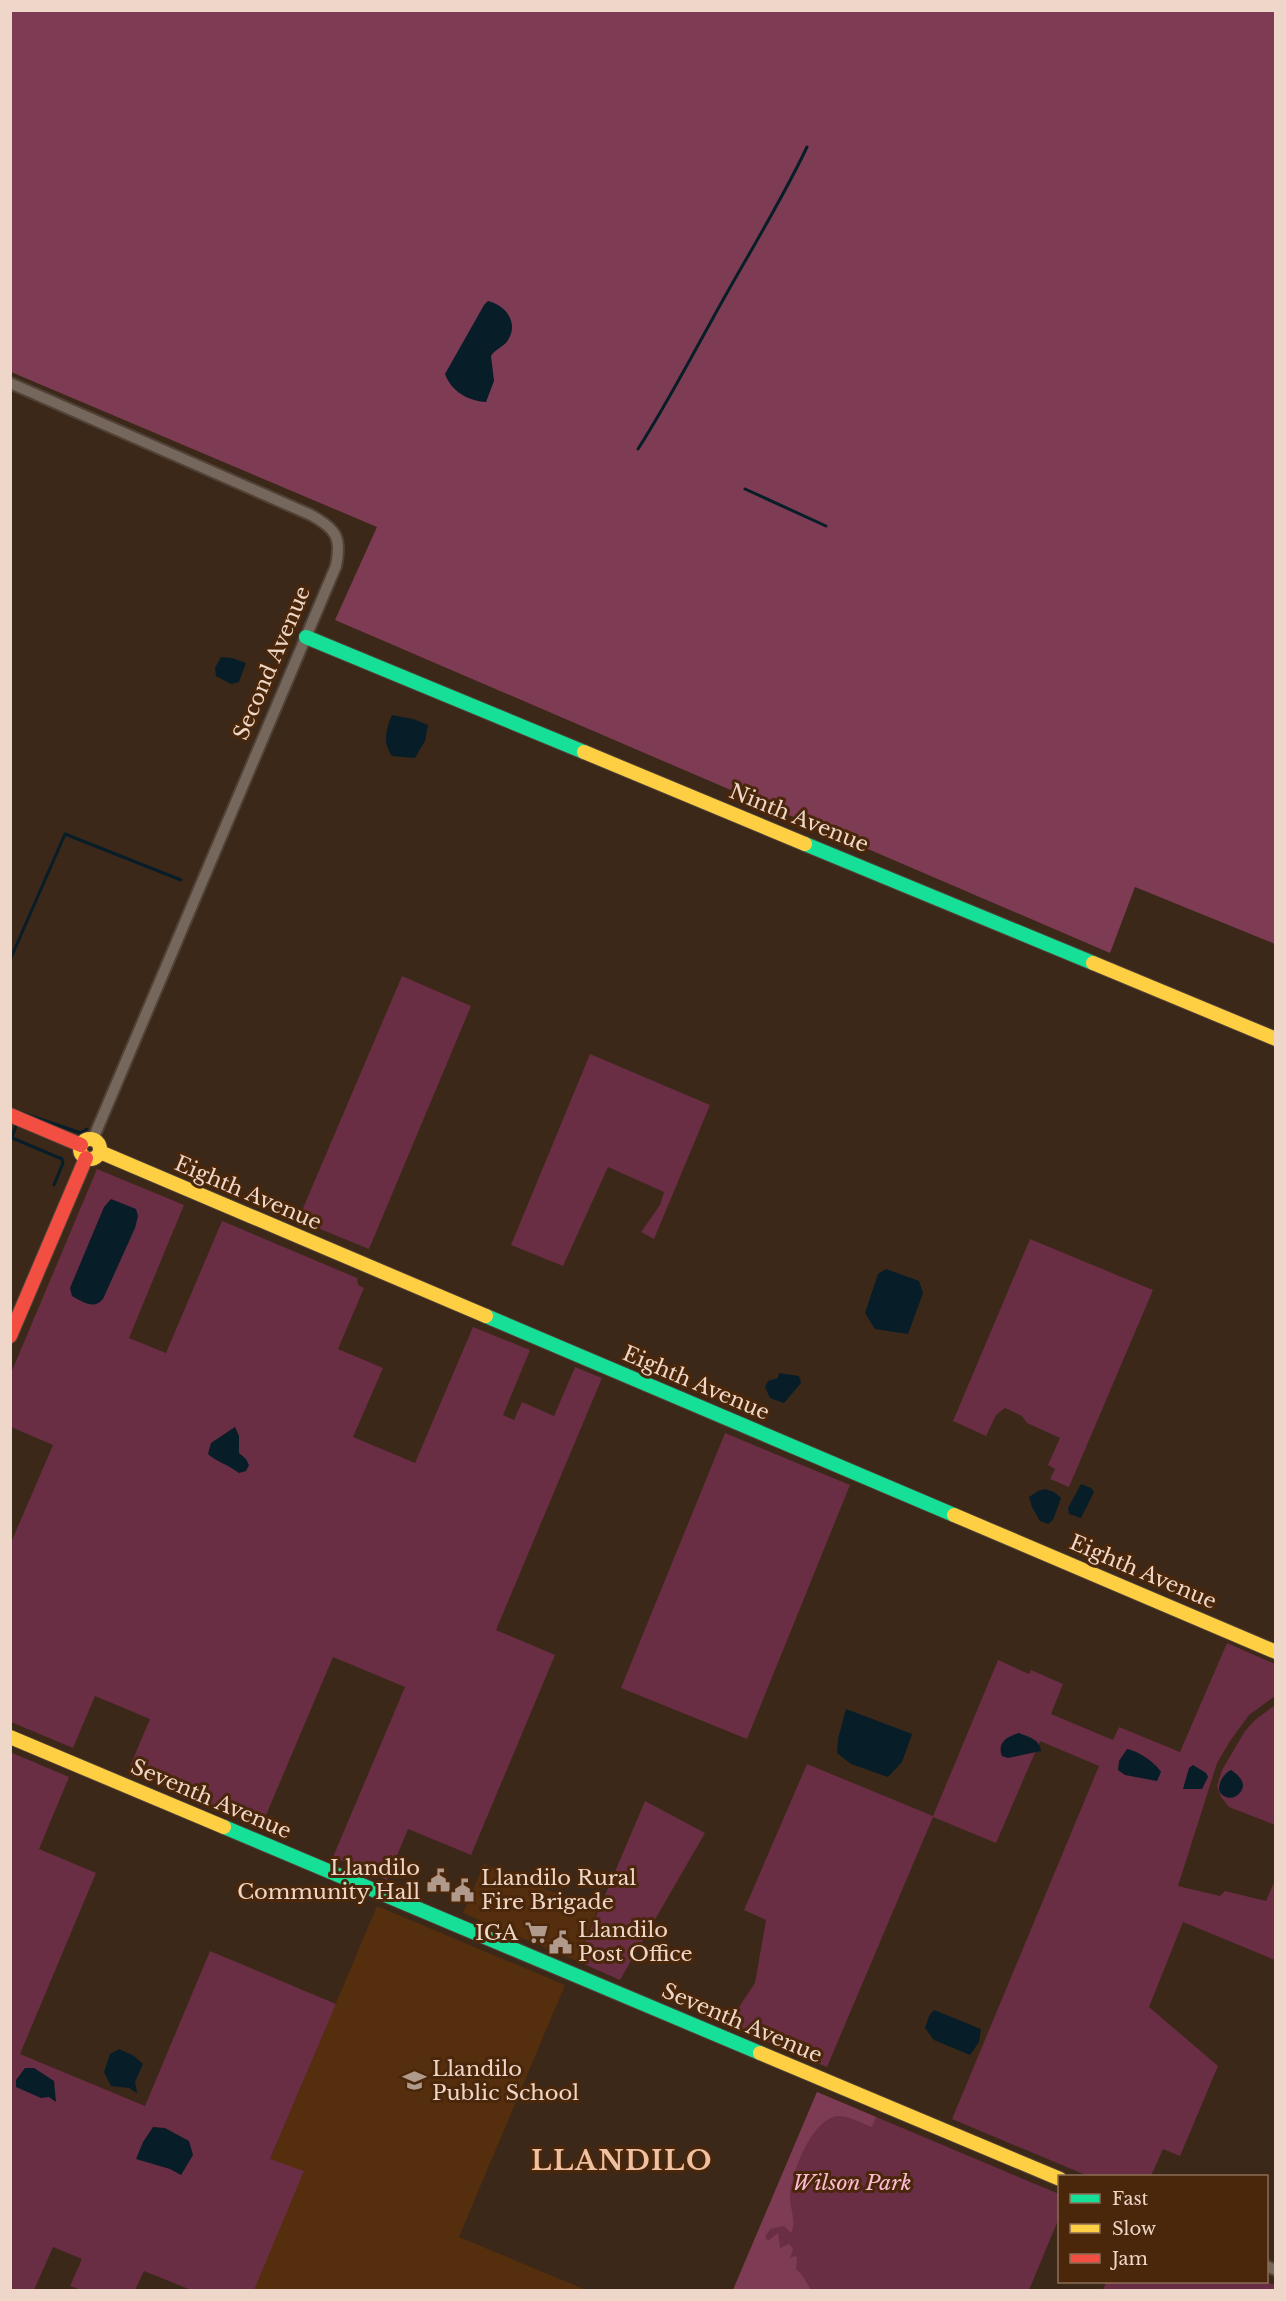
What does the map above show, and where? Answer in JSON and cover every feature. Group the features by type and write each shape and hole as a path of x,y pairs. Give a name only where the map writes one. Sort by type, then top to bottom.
{"street":[{"name":"Second Avenue","path":"10,383 311,515 330,526 337,537 340,549 336,566 87,1147 10,1336"},
{"name":"Ninth Avenue","path":"306,637 1275,1039"},
{"path":"10,1115 87,1147"},
{"name":"Eighth Avenue","path":"87,1147 98,1143 100,1152 1275,1652"},
{"name":"Seventh Avenue","path":"10,1737 1058,2179"}],"shaded area":[{"path":"10,11 1275,11 1275,944 1135,887 1110,953 335,620 377,527 11,372"},
{"path":"484,1864 597,1910 577,1961 463,1913"},
{"name":"Llandilo Public School","path":"377,1906 565,1985 459,2237 586,2290 215,2290"},
{"path":"817,2092 876,2117 872,2127 851,2118 837,2116 819,2127 804,2149 794,2175 790,2197 793,2229 791,2233 784,2226 770,2229 765,2237 768,2241 778,2233 780,2248 789,2244 793,2249 790,2258 795,2256 797,2258 796,2269 811,2290 733,2290"}],"green space":[{"path":"402,976 471,1006 369,1249 298,1220"},
{"path":"590,1054 710,1105 654,1239 641,1232 660,1205 664,1192 608,1167 563,1266 511,1245"},
{"path":"97,1169 184,1205 129,1338 166,1353 222,1221 357,1278 358,1285 364,1288 338,1349 383,1368 353,1437 415,1463 473,1327 530,1350 503,1415 514,1420 522,1402 554,1416 575,1367 602,1378 496,1630 555,1655 471,1855 408,1829 387,1880 333,1857 405,1687 333,1657 261,1827 128,1771 150,1719 95,1696 73,1748 11,1722 10,1545 53,1445 11,1427 11,1373"},
{"path":"1030,1239 1153,1290 1069,1487 1050,1479 1055,1469 1048,1465 1060,1438 1027,1423 1022,1416 1005,1408 996,1415 986,1436 953,1421"},
{"path":"725,1433 850,1485 747,1739 621,1688"},
{"path":"1227,1643 1275,1664 1275,1696 1249,1715 1217,1763 1178,1886 1220,1896 1225,1891 1266,1901 1275,1880 1275,1960 1183,1922 1149,2007 1218,2066 1180,2156 1163,2149 1151,2175 1086,2175 952,2119 1099,1766 1040,1741 996,1843 933,1817 827,2067 727,2025 755,1983 766,1920 744,1910 807,1764 933,1816 998,1660 1029,1674 1031,1670 1063,1684 1051,1714 1113,1740 1119,1727 1180,1752"},
{"path":"1275,1705 1275,1825 1229,1807 1221,1797 1217,1786 1222,1770 1245,1731"},
{"path":"10,1752 69,1777 39,1849 96,1873 20,2054 145,2106 210,1951 336,2004 270,2159 304,2171 254,2290 191,2290 144,2271 135,2290 81,2290 70,2286 82,2259 53,2247 34,2290 11,2290"},
{"path":"645,1801 705,1833 620,1980 577,1961"},
{"name":"Wilson Park","path":"817,2092 1058,2194 1058,2220 1029,2290 733,2290"},
{"path":"1106,2283 1268,2283 1275,2285 1275,2290 1103,2290"}],"water":[{"path":"488,301 505,311 512,327 506,342 491,356 494,381 486,402 473,400 461,394 451,385 445,374"},
{"path":"221,657 246,663 239,682 231,684 216,676 215,668"},
{"path":"392,715 428,725 425,741 415,758 392,756 389,751 386,736"},
{"path":"111,1199 136,1209 138,1216 135,1228 103,1299 96,1304 88,1304 72,1296 70,1288 104,1207"},
{"path":"886,1269 919,1281 923,1293 908,1334 875,1329 865,1313 878,1274"},
{"path":"779,1373 799,1376 801,1383 784,1403 770,1398 765,1387 768,1381 778,1378"},
{"path":"235,1427 239,1436 239,1453 249,1465 246,1471 239,1473 208,1454 211,1443"},
{"path":"1081,1484 1091,1488 1094,1492 1081,1518 1069,1514 1068,1508"},
{"path":"1045,1489 1061,1498 1053,1520 1048,1524 1040,1521 1029,1497"},
{"path":"846,1709 912,1734 902,1762 888,1777 851,1764 837,1753 838,1739"},
{"path":"1019,1733 1036,1741 1041,1751 1008,1758 1002,1756 1001,1747 1004,1741"},
{"path":"1127,1749 1155,1764 1161,1772 1157,1781 1125,1775 1118,1770 1119,1761"},
{"path":"1193,1765 1206,1773 1208,1777 1202,1789 1183,1789 1189,1768"},
{"path":"1231,1770 1240,1778 1243,1788 1235,1797 1229,1798 1222,1795 1219,1787 1222,1779"},
{"path":"934,2010 981,2029 979,2042 970,2055 934,2040 925,2028"},
{"path":"119,2049 134,2056 143,2064 135,2082 137,2093 129,2088 111,2086 104,2072 110,2054"},
{"path":"25,2068 34,2068 54,2081 56,2102 49,2097 41,2098 16,2087 16,2080"},
{"path":"153,2127 165,2128 189,2141 193,2155 181,2175 170,2169 136,2159"}],"waterway":[{"path":"638,449 773,212 807,147"},
{"path":"745,489 826,526"},
{"path":"10,960 65,834 181,880"},
{"path":"22,1113 81,1133 87,1129"},
{"path":"12,1137 16,1126"},
{"path":"10,1137 62,1159 63,1163 54,1185"}],"traffic: fast":[{"path":"306,637 584,752"},
{"path":"805,844 1093,963"},
{"path":"486,1316 954,1515"},
{"path":"224,1827 760,2053"}],"traffic: slow":[{"path":"584,752 805,844"},
{"path":"1093,963 1276,1039"},
{"path":"90,1139 97,1142 100,1149 97,1156 90,1159 83,1156 80,1149 83,1142 90,1139"},
{"path":"100,1152 486,1316"},
{"path":"954,1515 1276,1652"},
{"path":"10,1737 224,1827"},
{"path":"760,2053 1058,2178"}],"traffic: jam":[{"path":"10,1115 81,1145"},
{"path":"10,1336 86,1158"}],"place":[{"name":"Llandilo Community Hall","path":"438,1880"},
{"name":"Llandilo Rural Fire Brigade","path":"463,1890"},
{"name":"IGA","path":"536,1933"},
{"name":"Llandilo Post Office","path":"560,1942"},
{"name":"Llandilo Public School","path":"414,2081"}],"district":[{"name":"LLANDILO","path":"622,2161"}]}
